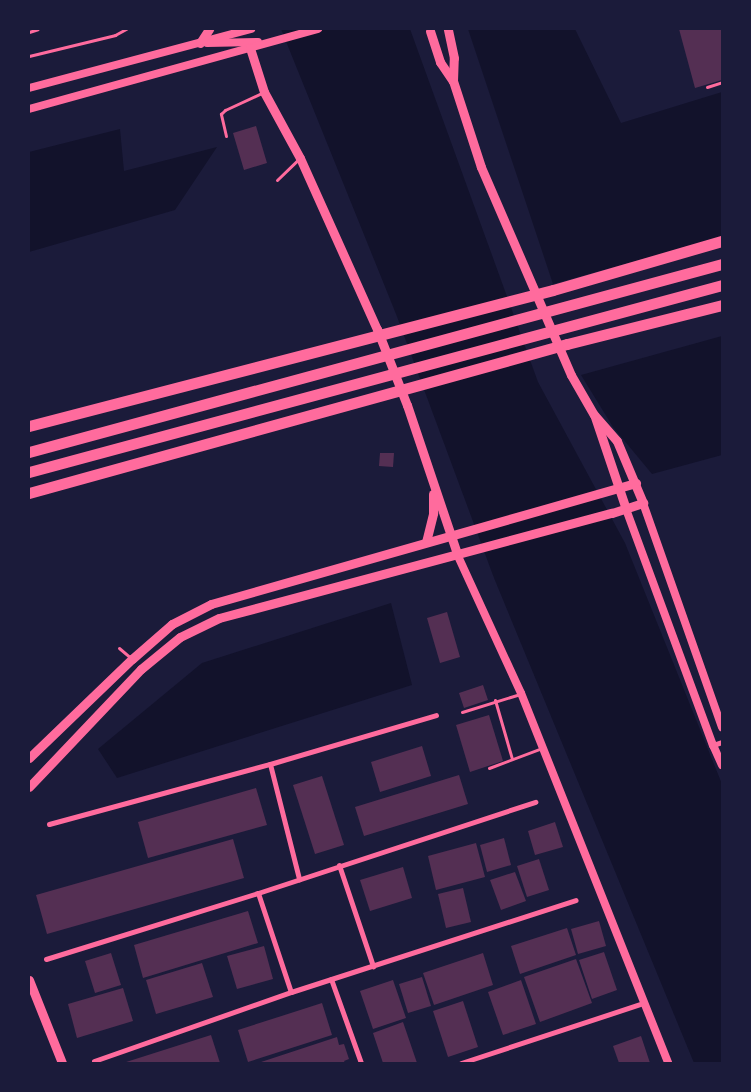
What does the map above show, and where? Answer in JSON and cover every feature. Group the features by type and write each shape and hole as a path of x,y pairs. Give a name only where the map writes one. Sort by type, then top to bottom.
{"highway":[{"path":"29,426 553,290 722,241"},
{"path":"29,452 722,264"},
{"path":"29,472 722,285"},
{"path":"29,493 567,344 722,305"}],"main road":[{"path":"200,43 209,29"},
{"path":"448,29 454,58 453,81"},
{"path":"429,30 440,62 453,81 468,130 495,201 571,375 594,415 626,509"},
{"path":"250,48 264,92 300,158 377,330 407,405 457,554"},
{"path":"29,788 140,669 180,637 219,618 612,513 643,503 617,441 594,415"},
{"path":"426,542 433,513 432,481"},
{"path":"29,758 132,659 172,624 211,604 636,484"},
{"path":"29,980 62,1063"}],"street":[{"path":"29,88 251,29"},
{"path":"29,109 318,29"},
{"path":"200,43 271,42"},
{"path":"643,503 722,727"},
{"path":"626,509 713,745 722,764"},
{"path":"457,554 520,693 668,1063"},
{"path":"49,824 270,764 436,715"},
{"path":"713,745 722,742"},
{"path":"270,764 299,879"},
{"path":"46,959 258,893 535,802"},
{"path":"339,865 372,966"},
{"path":"258,893 291,992"},
{"path":"94,1061 291,992 576,900"},
{"path":"331,979 361,1063"},
{"path":"461,1063 644,1003"}],"lane":[{"path":"29,32 38,29"},
{"path":"29,56 115,36 126,29"},
{"path":"707,87 722,82"},
{"path":"226,136 221,114 225,110 264,92"},
{"path":"277,180 300,158"},
{"path":"119,648 132,659"},
{"path":"462,712 520,693"},
{"path":"496,700 512,759"},
{"path":"489,768 542,748"}],"shaded area":[{"path":"281,29 410,29 538,382 625,543 722,784 722,1063 694,1063 494,578 396,314"},
{"path":"468,29 575,29 621,123 722,92 722,237 553,284"},
{"path":"120,129 124,171 217,147 175,210 29,252 29,152"},
{"path":"722,336 722,455 652,474 613,427 581,375"},
{"path":"391,603 412,685 117,778 98,749 202,663"}],"building":[{"path":"679,29 721,29 722,80 695,88"},
{"path":"256,126 267,163 244,170 233,133"},
{"path":"380,453 394,453 393,467 379,466"},
{"path":"447,612 460,657 440,663 427,618"},
{"path":"483,685 488,700 464,708 459,693"},
{"path":"489,715 503,761 470,772 456,725"},
{"path":"422,746 431,776 380,792 371,762"},
{"path":"459,775 468,804 364,836 355,807"},
{"path":"322,776 344,845 315,854 293,785"},
{"path":"256,788 267,825 148,858 138,822"},
{"path":"555,822 563,847 535,855 528,831"},
{"path":"504,838 511,865 487,872 480,845"},
{"path":"233,839 244,878 47,934 36,895"},
{"path":"476,843 485,877 436,890 428,856"},
{"path":"539,859 549,890 527,897 517,866"},
{"path":"403,867 412,898 370,911 360,880"},
{"path":"515,872 526,901 501,910 490,880"},
{"path":"463,888 471,922 446,928 438,894"},
{"path":"248,911 258,943 143,978 134,945"},
{"path":"599,921 606,946 578,954 571,929"},
{"path":"567,928 576,955 520,974 511,946"},
{"path":"264,946 273,979 237,989 227,956"},
{"path":"604,952 617,990 592,999 579,960"},
{"path":"111,953 121,985 95,993 85,961"},
{"path":"483,953 493,985 434,1005 423,973"},
{"path":"576,959 592,1003 540,1022 524,977"},
{"path":"202,963 213,997 156,1014 146,980"},
{"path":"422,977 431,1006 408,1013 399,984"},
{"path":"393,980 406,1018 373,1029 360,991"},
{"path":"521,980 536,1024 503,1035 488,992"},
{"path":"123,988 133,1021 77,1038 68,1004"},
{"path":"463,1001 478,1047 448,1057 433,1011"},
{"path":"322,1003 332,1035 248,1062 238,1030"},
{"path":"403,1022 417,1063 383,1063 373,1033"},
{"path":"211,1035 220,1063 123,1063"},
{"path":"641,1036 650,1063 619,1063 613,1046"},
{"path":"337,1037 339,1045 344,1044 349,1059 344,1061 345,1063 258,1063"}]}
